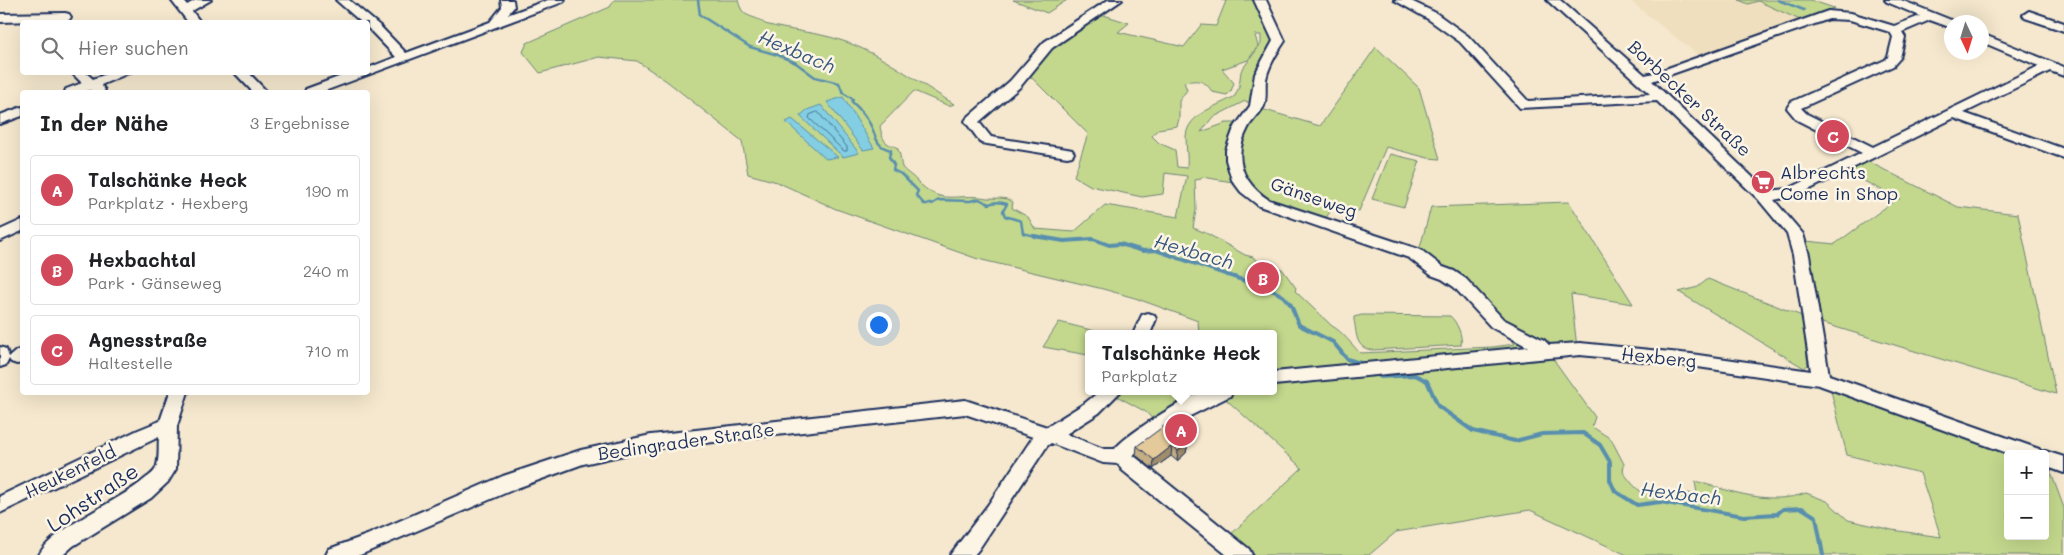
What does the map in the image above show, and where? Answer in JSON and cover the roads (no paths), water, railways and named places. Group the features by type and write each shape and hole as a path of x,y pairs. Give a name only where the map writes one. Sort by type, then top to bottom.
{"street":[{"path":"192,20 181,5 205,0"},
{"path":"342,0 365,20"},
{"path":"494,24 506,12 508,8 507,0"},
{"path":"370,71 559,0"},
{"path":"1067,153 986,140 972,121 1008,91 1048,45 1116,0"},
{"name":"Gänseweg","path":"1260,0 1279,41 1266,61 1261,77 1257,106 1241,127 1234,143 1232,160 1240,180 1264,203 1415,254 1438,271 1460,283 1498,323 1538,344 1545,350"},
{"path":"1400,0 1432,16 1464,39 1525,105 1660,97"},
{"name":"Borbecker Straße","path":"1552,0 1642,79 1763,196 1790,227 1798,244 1821,379"},
{"path":"1896,1 1944,22"},
{"path":"1642,79 1656,77 1828,14 1851,16 1895,30 1930,16"},
{"path":"2029,15 2064,27"},
{"path":"0,18 65,17"},
{"path":"370,24 404,58"},
{"path":"1872,152 1802,117 1794,108 1796,105 1889,63 1894,58 1899,37 1895,30"},
{"path":"1989,41 2064,72"},
{"path":"1763,196 1793,192 2049,66"},
{"path":"81,75 97,88"},
{"path":"84,90 97,88 120,75"},
{"path":"243,75 258,90"},
{"path":"316,90 358,75"},
{"path":"0,120 20,112"},
{"path":"1952,113 2064,154"},
{"path":"0,236 20,226"},
{"name":"Hexberg","path":"1277,379 1545,350 1580,349 1682,359 1821,379 2021,450"},
{"name":"Lohstraße","path":"49,555 66,540 156,483 166,469 168,426 178,395"},
{"path":"960,555 972,543 995,512 1037,444 1092,408 1107,395"},
{"path":"1216,395 1158,425 1127,448 1123,457 1129,465 1242,555"},
{"name":"Bedingrader Straße","path":"336,555 383,537 510,482 581,457 632,445 965,407 1050,435 1103,456 1123,457"},
{"name":"Heukenfeld","path":"0,505 145,435 168,426"},
{"path":"2049,459 2064,465"}],"water":[{"path":"843,97 874,148 863,150 827,102"},
{"path":"821,105 859,153 843,157 800,116 807,110"},
{"path":"792,119 838,157 826,159 786,122"}],"waterway":[{"name":"Hexbach","path":"698,0 700,15 750,47 778,55 796,63 815,77 839,83 843,93 853,99 852,102 866,118 879,143 891,150 889,157 894,165 893,170 901,174 918,191 916,195 924,204 932,204 939,200 970,201 979,199 989,204 996,202 1005,203 1007,204 1003,211 1005,216 1021,221 1023,233 1035,236"},
{"path":"1778,0 1804,10"},
{"name":"Hexbach","path":"1035,236 1064,241 1093,239 1109,245 1120,244 1143,251 1156,250 1274,291 1283,296 1291,305 1299,325 1333,342 1347,359 1364,364"},
{"name":"Hexbach","path":"1035,236 1042,238"},
{"name":"Hexbach","path":"1374,373 1381,377 1415,375 1427,381 1438,406 1473,431 1515,441 1542,434 1583,433 1600,445 1610,462 1610,480 1615,491 1637,505 1660,502 1744,516 1777,514 1783,509 1802,508 1816,517 1823,555"}],"place":[{"name":"Agnesstraße","path":"1833,136"},
{"name":"Albrechts Come in Shop","path":"1763,182"},
{"name":"Hexbachtal","path":"1263,278"},
{"name":"Talschänke Heck","path":"1181,430"}]}
